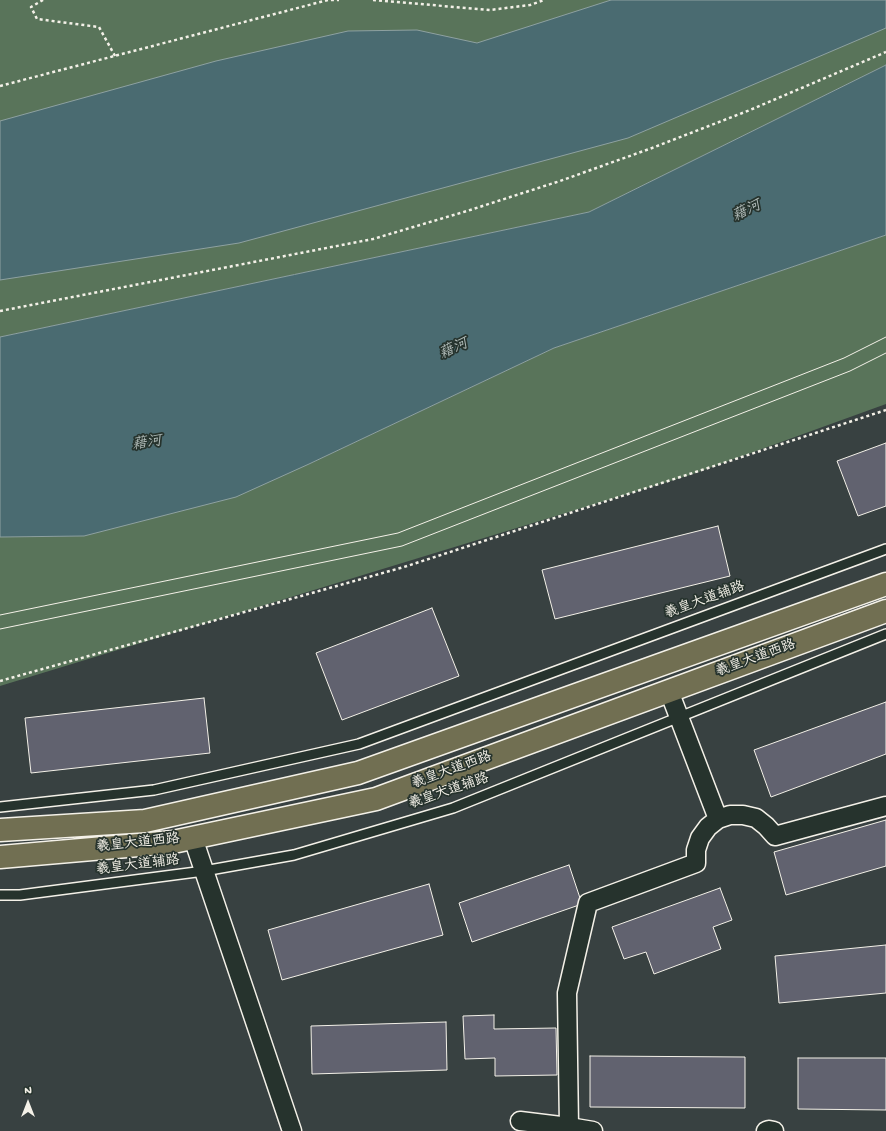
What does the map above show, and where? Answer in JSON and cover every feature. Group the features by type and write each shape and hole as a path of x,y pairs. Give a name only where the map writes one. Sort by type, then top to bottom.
{"main road":[{"name":"羲皇大道西路","path":"0,830 145,821 358,773 886,584"},
{"name":"羲皇大道西路","path":"0,857 173,842 376,799 886,611"}],"street":[{"path":"669,691 718,819"},
{"path":"569,1127 567,993 588,903 696,863 696,850 700,838 708,827 718,819 730,815 743,815 756,818 766,826 774,836 886,806"},
{"path":"193,838 292,1131"},
{"path":"520,1121 593,1131"},
{"path":"766,1131 774,1131"}],"lane":[{"name":"羲皇大道辅路","path":"0,807 154,790 359,744 886,549"},
{"name":"羲皇大道辅路","path":"0,896 20,895 204,871 294,855 452,808 886,634"}],"path":[{"path":"43,0 31,7 37,19 99,27 115,56"},
{"path":"0,86 328,0 340,0"},
{"path":"373,0 490,10 530,5 544,0"},
{"path":"0,311 373,239 466,211 645,150 750,110 886,52"},
{"path":"0,681 404,567 886,410"}],"green space":[{"path":"0,0 886,0 886,65 589,212 0,337"},
{"path":"886,235 886,404 690,475 0,686 0,537 84,536 309,464 554,348"}],"water":[{"path":"611,0 886,0 886,28 628,138 239,243 0,280 0,121 216,61 348,31 417,30 477,43"},
{"name":"藉河","path":"886,65 886,235 554,348 236,497 84,536 0,537 0,337 589,212"}],"building":[{"path":"886,443 886,506 858,516 837,461"},
{"path":"718,526 730,576 555,619 542,570"},
{"path":"432,608 459,676 342,720 316,653"},
{"path":"204,698 210,753 31,773 25,718"},
{"path":"886,702 886,754 771,797 754,750"},
{"path":"886,820 886,866 786,895 774,852"},
{"path":"569,865 582,904 472,942 459,903"},
{"path":"429,884 443,935 282,980 268,930"},
{"path":"720,888 732,920 713,927 721,949 654,974 646,952 624,959 612,927"},
{"path":"886,945 886,993 779,1003 775,956"},
{"path":"494,1015 494,1029 556,1028 557,1075 495,1076 495,1058 465,1059 463,1016"},
{"path":"446,1022 447,1070 312,1074 311,1026"},
{"path":"590,1056 745,1057 745,1108 590,1107"},
{"path":"798,1058 886,1058 886,1110 798,1109"}],"tram line":[{"path":"0,615 398,533 844,358 886,337"},
{"path":"0,629 402,546 850,371 886,353"}]}
